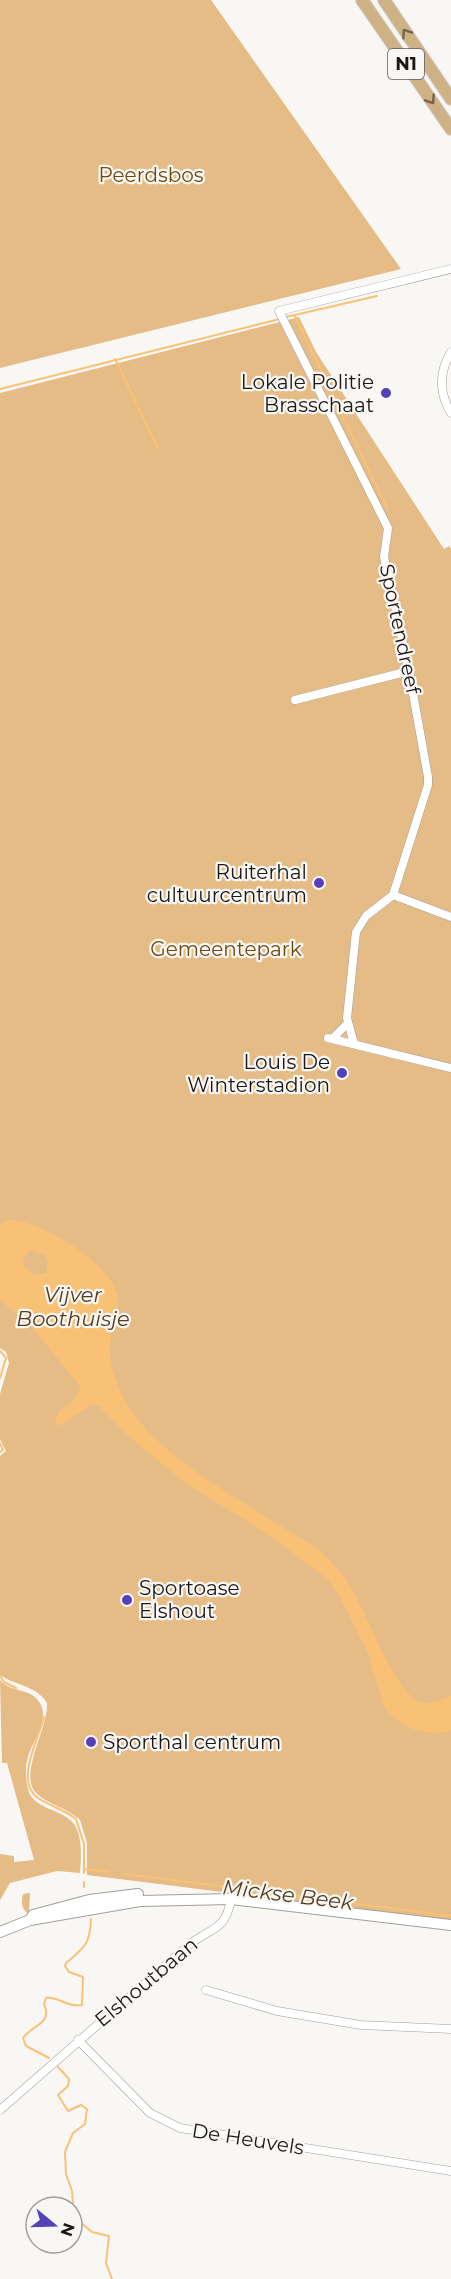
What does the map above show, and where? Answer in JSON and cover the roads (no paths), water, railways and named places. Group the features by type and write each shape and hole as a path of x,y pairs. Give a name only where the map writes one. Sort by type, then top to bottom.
{"main road":[{"name":"N1","path":"362,0 451,129"},
{"name":"N1","path":"384,0 451,99"},
{"path":"0,1932 30,1920 33,1916 65,1905 114,1896 193,1893 451,1925"}],"street":[{"name":"Sportendreef","path":"393,896 428,785 409,671 384,557 388,539 385,520 281,313 451,269"},
{"path":"451,352 443,372 442,384 444,399 451,413"},
{"path":"295,700 409,671"},
{"path":"354,1044 347,1024 356,932 366,916 393,896 451,917"},
{"path":"347,1024 330,1039 451,1068"},
{"name":"Elshoutbaan","path":"0,2110 189,1945 221,1924 226,1919 231,1899"},
{"path":"206,1990 277,2011 361,2025 451,2029"},
{"name":"De Heuvels","path":"78,2040 150,2113 180,2128 451,2170"}],"water":[{"name":"Vijver Boothuisje","path":"9,1219 23,1222 57,1236 90,1259 104,1272 113,1285 118,1299 110,1349 112,1369 119,1390 135,1416 152,1435 196,1472 318,1549 340,1572 351,1588 389,1665 407,1692 416,1700 424,1703 451,1696 451,1731 432,1733 414,1729 398,1720 384,1707 368,1653 341,1599 328,1579 262,1530 188,1485 131,1438 99,1406 92,1404 63,1424 54,1426 59,1411 75,1398 80,1386 31,1326 0,1300 0,1225","holes":["30,1250 45,1255 48,1261 46,1273 34,1275 23,1265 22,1259"]}],"waterway":[{"path":"286,317 377,296"},
{"path":"295,316 387,508"},
{"path":"0,389 280,319"},
{"path":"115,359 158,448"},
{"path":"0,1351 6,1358 0,1378"},
{"path":"0,1443 3,1450 0,1452"},
{"path":"0,1676 4,1682 16,1688"},
{"path":"44,1717 30,1759 28,1782 31,1791 38,1798 76,1819 84,1844 84,1873"},
{"name":"Mickse Beek","path":"84,1869 108,1872"},
{"name":"Mickse Beek","path":"125,1874 451,1916"},
{"path":"84,1882 84,1887"},
{"path":"49,2058 26,2046 23,2038 44,2020 46,1998 72,2005 82,2005 83,1977 69,1972 65,1966 85,1945 91,1919"},
{"path":"58,2067 69,2079 68,2086 58,2095 68,2111 81,2105 87,2109 85,2124 73,2133 65,2152 66,2174 72,2191 74,2217 92,2232 109,2236 106,2263 112,2279"}],"place":[{"name":"Lokale Politie Brasschaat","path":"386,393"},
{"name":"Ruiterhal cultuurcentrum","path":"319,883"},
{"name":"Louis De Winterstadion","path":"342,1073"},
{"name":"Sportoase Elshout","path":"127,1600"},
{"name":"Sporthal centrum","path":"91,1742"}],"park label":[{"name":"Peerdsbos","path":"151,175"},
{"name":"Gemeentepark","path":"226,949"}]}
